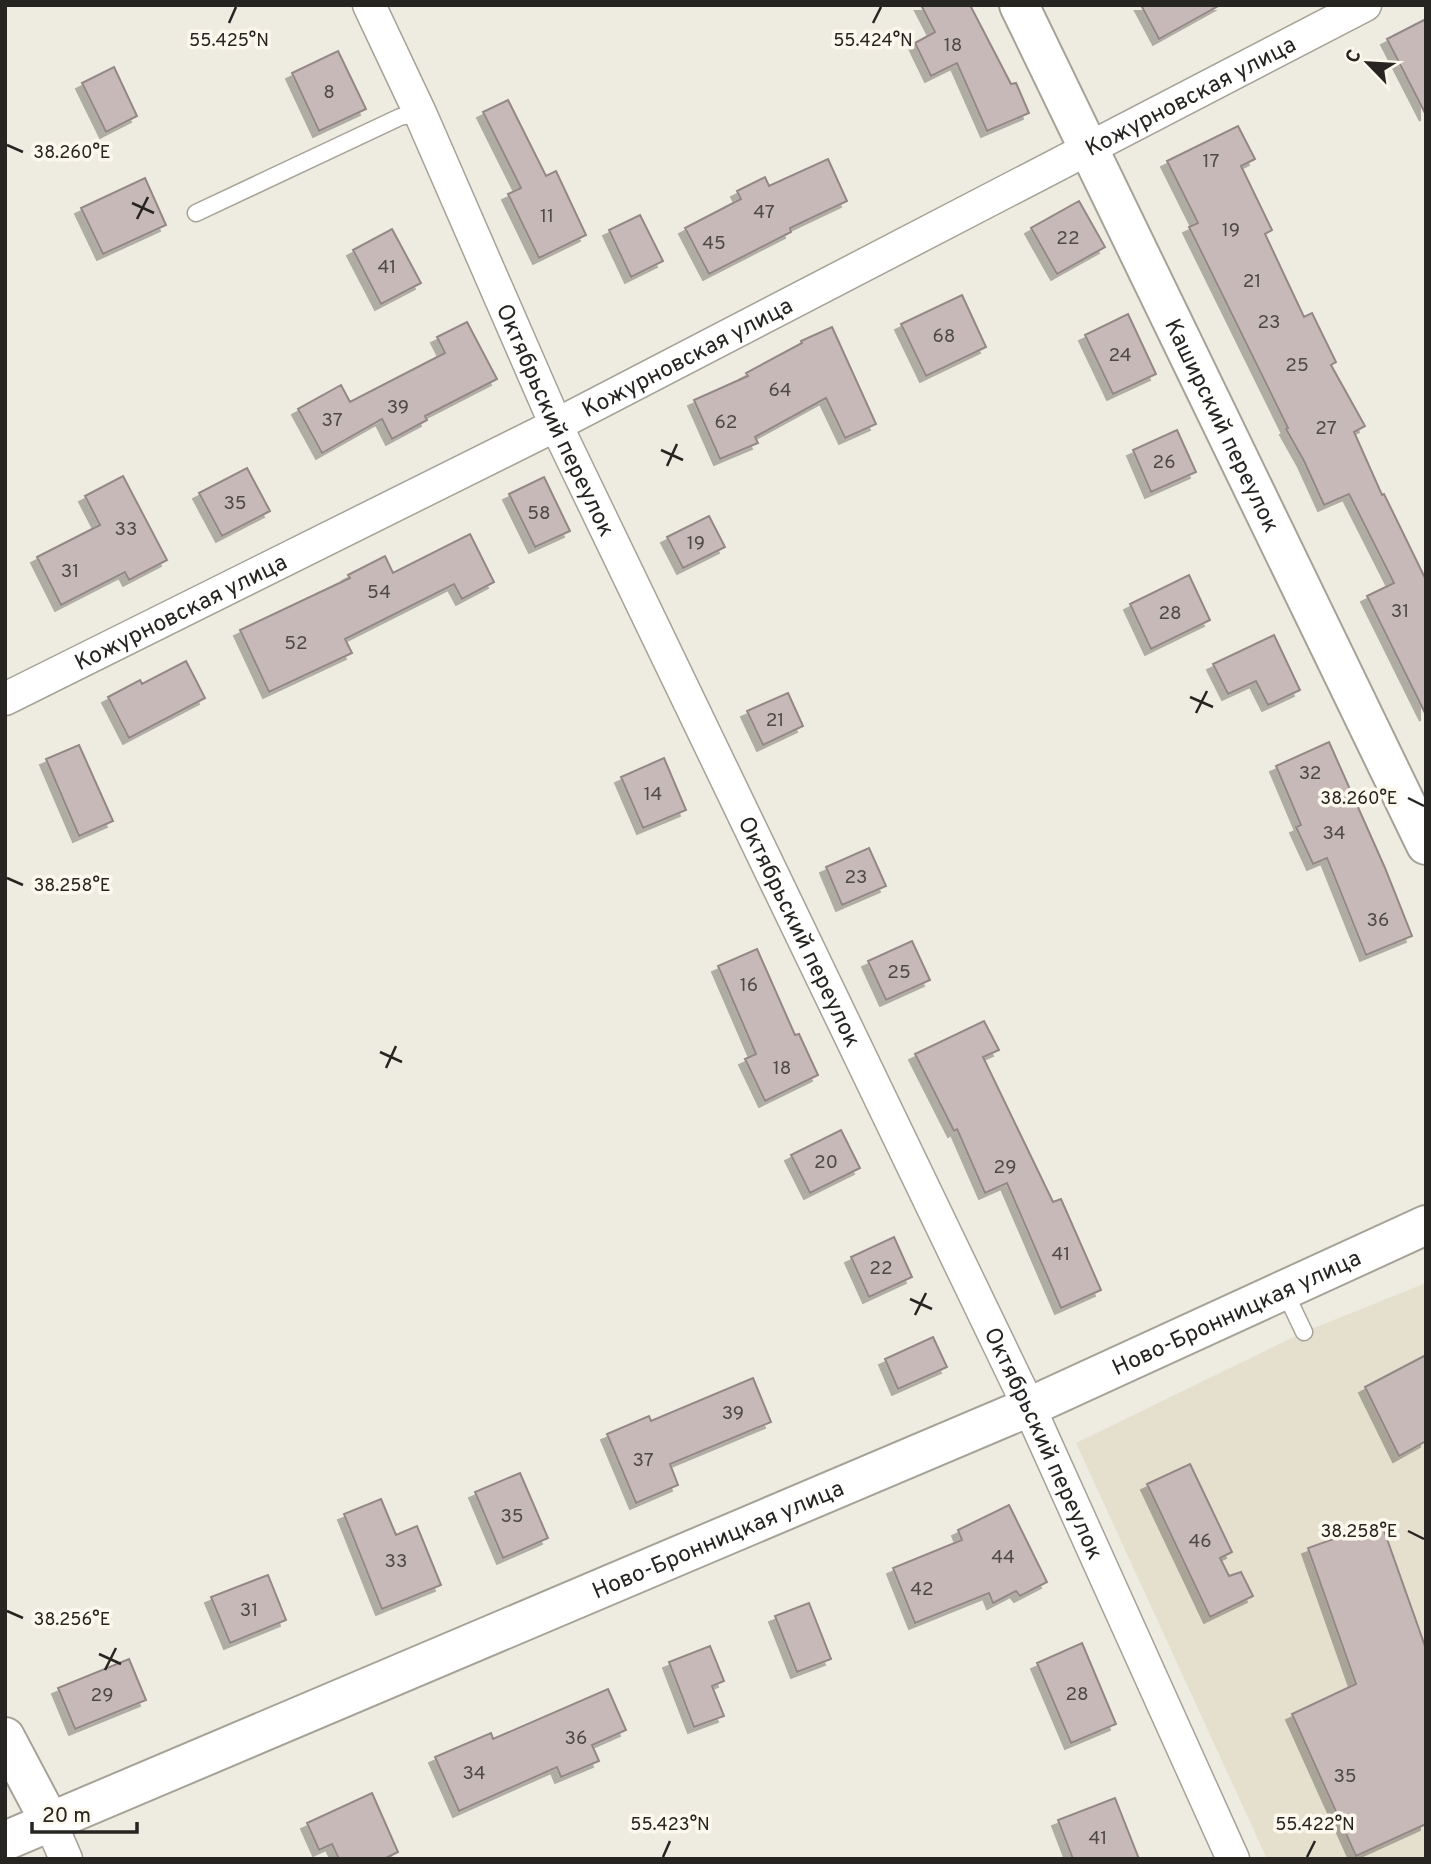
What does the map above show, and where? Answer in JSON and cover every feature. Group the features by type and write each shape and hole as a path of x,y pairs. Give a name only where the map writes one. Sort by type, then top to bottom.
{"street":[{"name":"Октябрьский переулок","path":"369,5 420,113 556,425 1028,1407 1233,1859"},
{"name":"Каширский переулок","path":"1019,5 1426,845"},
{"name":"Кожурновская улица","path":"5,699 556,425 1365,5"},
{"name":"Ново-Бронницкая улица","path":"5,1841 1028,1407 1426,1225"},
{"path":"5,1737 50,1822 66,1859"}],"lane":[{"path":"196,213 400,117 420,113"},
{"path":"1284,1290 1304,1332"}],"shaded area":[{"path":"1426,1283 1426,1859 1267,1859 1076,1443 1304,1332"}],"building":[{"path":"921,5 970,5 1011,84 1016,83 1029,113 987,131 957,63 931,76 915,43 935,32"},
{"path":"1141,5 1220,5 1159,39"},
{"path":"1426,19 1426,115 1387,39"},
{"path":"338,51 366,109 319,131 292,73"},
{"path":"114,67 137,116 106,132 82,83"},
{"path":"508,100 546,176 556,171 586,235 539,258 508,194 521,188 483,112"},
{"path":"1238,126 1255,159 1241,166 1272,230 1265,234 1304,317 1312,313 1336,362 1331,365 1365,426 1354,432 1382,495 1384,494 1426,580 1426,715 1367,596 1394,583 1349,494 1324,505 1189,227 1198,223 1167,161"},
{"path":"828,159 847,201 790,228 791,232 709,274 685,228 741,199 737,191 765,177 769,186"},
{"path":"145,178 166,225 103,254 81,208"},
{"path":"1079,201 1105,247 1057,274 1031,228"},
{"path":"640,215 663,261 631,277 609,230"},
{"path":"392,229 421,283 381,304 353,250"},
{"path":"962,295 986,347 926,376 901,324"},
{"path":"1128,314 1156,374 1113,394 1085,335"},
{"path":"467,322 497,379 425,416 427,420 392,439 382,419 322,453 298,409 341,385 350,402 445,353 437,337"},
{"path":"832,327 876,424 845,438 826,398 755,437 758,443 720,459 694,400 748,376 746,373 802,343 801,341"},
{"path":"1177,430 1196,472 1151,492 1133,450"},
{"path":"247,468 270,511 222,536 199,493"},
{"path":"123,476 167,560 129,580 125,572 61,605 37,557 100,525 85,496"},
{"path":"544,477 570,531 535,547 509,494"},
{"path":"709,516 725,547 683,568 667,537"},
{"path":"470,534 494,582 462,599 454,584 345,639 352,653 269,692 240,630 350,578 348,575 385,556 393,573"},
{"path":"1189,575 1210,620 1151,649 1130,604"},
{"path":"1274,635 1300,690 1268,705 1256,681 1228,694 1213,664"},
{"path":"186,661 205,698 129,738 108,697 140,680 142,684"},
{"path":"788,693 803,726 763,745 747,711"},
{"path":"1329,742 1412,936 1366,955 1327,858 1313,864 1296,827 1301,825 1276,766"},
{"path":"79,745 113,821 79,836 46,759"},
{"path":"664,758 686,810 643,828 621,777"},
{"path":"869,848 886,886 842,905 826,867"},
{"path":"912,941 930,980 886,1000 868,961"},
{"path":"757,949 795,1035 799,1034 818,1075 765,1101 745,1059 756,1054 718,966"},
{"path":"984,1021 999,1050 983,1057 1053,1202 1061,1199 1101,1290 1061,1308 1007,1183 985,1193 957,1129 954,1131 915,1054"},
{"path":"841,1130 860,1168 810,1193 791,1155"},
{"path":"894,1237 912,1277 869,1297 851,1257"},
{"path":"933,1337 947,1367 898,1389 885,1359"},
{"path":"1426,1355 1426,1441 1399,1456 1365,1387"},
{"path":"753,1378 771,1422 670,1464 678,1485 636,1503 607,1434 649,1416 651,1421"},
{"path":"1190,1464 1232,1552 1220,1558 1229,1576 1241,1572 1253,1596 1210,1617 1147,1484"},
{"path":"520,1473 548,1538 503,1558 475,1492"},
{"path":"381,1499 396,1535 417,1526 441,1585 382,1609 344,1514"},
{"path":"1009,1505 1047,1582 1020,1596 1016,1591 993,1603 989,1593 915,1623 893,1568 962,1540 958,1530"},
{"path":"1381,1522 1426,1649 1426,1824 1356,1856 1292,1714 1356,1684 1308,1548"},
{"path":"268,1575 286,1620 230,1643 211,1597"},
{"path":"809,1603 831,1659 797,1672 775,1616"},
{"path":"1082,1643 1116,1724 1071,1743 1037,1663"},
{"path":"710,1646 724,1681 712,1686 724,1716 694,1727 669,1662"},
{"path":"129,1659 146,1700 75,1729 58,1688"},
{"path":"608,1689 626,1730 592,1745 599,1761 561,1777 557,1767 459,1811 435,1757 491,1733 493,1739"},
{"path":"372,1793 398,1852 384,1859 339,1859 332,1844 319,1850 307,1823"},
{"path":"1115,1798 1139,1859 1073,1859 1058,1820"}]}
